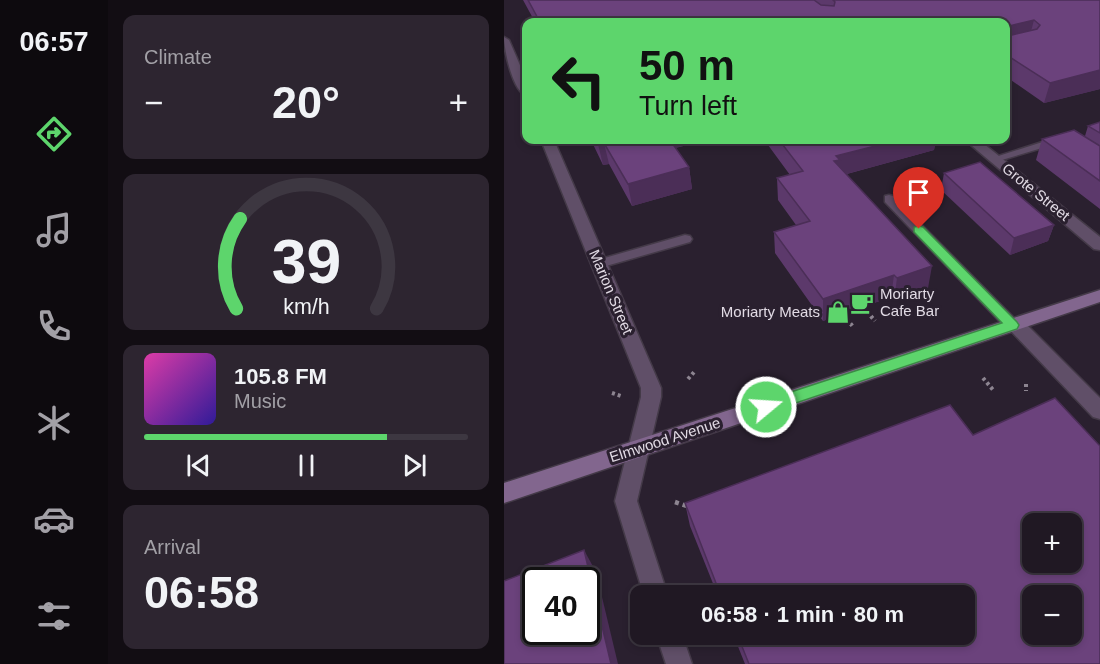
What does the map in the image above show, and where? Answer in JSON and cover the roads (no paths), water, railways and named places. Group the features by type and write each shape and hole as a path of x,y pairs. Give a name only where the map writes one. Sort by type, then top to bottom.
{"street":[{"path":"504,40 522,83"},
{"name":"Marion Street","path":"548,144 651,388 651,397 626,501 653,585"},
{"name":"Grote Street","path":"976,144 1100,245"},
{"name":"Elmwood Avenue","path":"504,493 1100,296"},
{"path":"1014,325 1100,411"},
{"path":"673,645 679,664"}],"lane":[{"path":"995,159 1062,140 1071,146"},
{"path":"889,199 1014,325"},
{"path":"598,264 685,239"}],"place":[{"name":"Moriarty Cafe Bar","path":"862,303"},
{"name":"Moriarty Meats","path":"838,312"}]}
